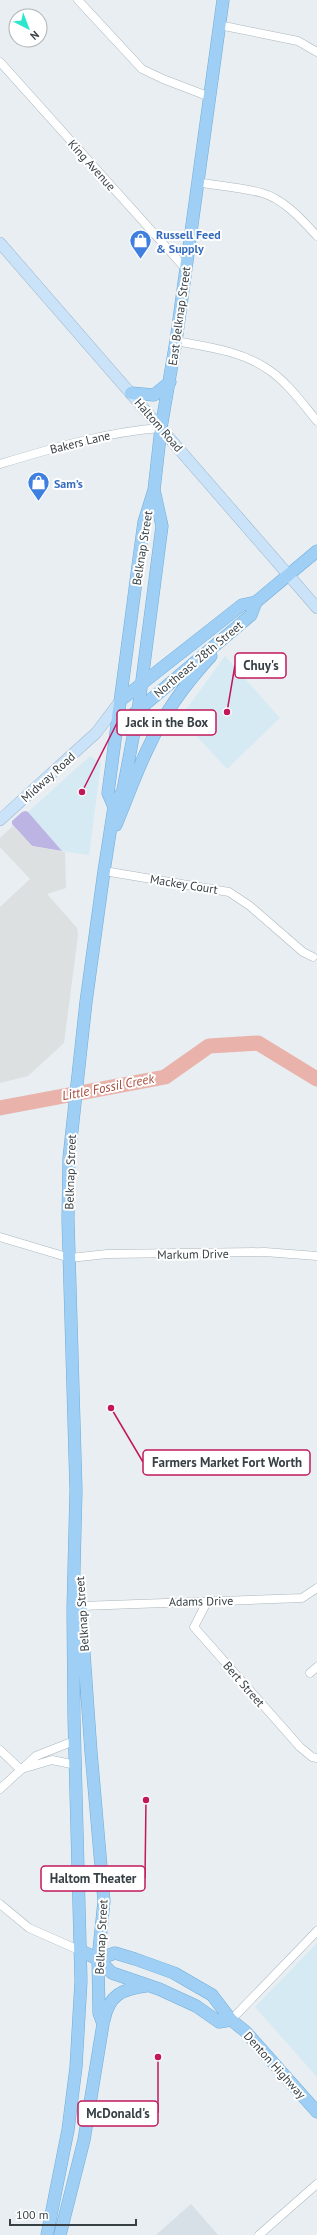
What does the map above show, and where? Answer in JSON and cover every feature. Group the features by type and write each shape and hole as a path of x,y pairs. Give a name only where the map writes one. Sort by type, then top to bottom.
{"main road":[{"name":"East Belknap Street","path":"154,490 161,428 176,341 222,0"},
{"name":"Haltom Road","path":"0,243 317,608"},
{"path":"131,393 154,395 170,382"},
{"name":"Belknap Street","path":"60,2235 84,2140 103,2024 100,2013 98,1959 104,1901 91,1752 76,1539 69,1158 78,1068 104,871 114,807 123,790 138,711 162,526 154,490"},
{"name":"Belknap Street","path":"114,807 108,793 144,522 154,490"},
{"name":"Northeast 28th Street","path":"121,700 242,605 256,602 317,551"},
{"name":"Northeast 28th Street","path":"117,728 251,616 256,602"},
{"path":"109,841 143,759 165,716 193,676 240,624"},
{"path":"183,650 193,663"},
{"path":"145,655 150,663 155,665 162,664 172,659"},
{"name":"Midway Road","path":"0,820 96,733 121,700"},
{"name":"Midway Road","path":"96,733 117,728"},
{"name":"Belknap Street","path":"47,2235 68,2130 74,2083 79,2021 81,1951 76,1764 74,1741 73,1609 76,1539"},
{"path":"81,1951 98,1959 112,1973 150,1986 196,2006 220,2022 231,2020"},
{"name":"Denton Highway","path":"98,1959 115,1953 174,1973 212,1995 231,2020 245,2031 317,2112"},
{"path":"103,2024 106,2007 119,1993 130,1988 150,1986"}],"street":[{"path":"78,0 142,69 163,79 210,97"},
{"path":"219,25 298,41 317,52"},
{"name":"King Avenue","path":"0,62 185,268"},
{"path":"197,182 262,193 277,200 290,209 317,236"},
{"path":"176,341 218,348 250,359 269,370 287,386 317,421"},
{"name":"Bakers Lane","path":"0,464 88,440 132,430 161,428"},
{"name":"Mackey Court","path":"104,871 228,892 250,906 303,952 313,957"},
{"path":"0,1237 70,1258"},
{"name":"Markum Drive","path":"70,1258 107,1254 265,1252 317,1256"},
{"name":"Adams Drive","path":"81,1606 208,1600 302,1598 317,1588"},
{"name":"Bert Street","path":"208,1600 194,1627 300,1747 312,1757 317,1758"},
{"path":"310,1673 317,1667"},
{"path":"0,1789 42,1753 74,1741"},
{"path":"0,1750 21,1770"},
{"path":"21,1770 52,1760 76,1764"},
{"path":"0,1904 29,1928 81,1951"},
{"path":"231,2020 317,1930"},
{"path":"259,2235 317,2184"}],"shaded area":[{"path":"225,656 280,718 227,769 180,718"},
{"path":"90,756 101,763 89,855 62,851 28,812"},
{"path":"26,811 62,851 32,846 12,824 12,821 22,812"},
{"path":"13,826 32,846 65,852 66,888 47,894 77,928 78,936 64,1043 28,1076 0,1083 0,907 30,879 0,847 0,838"},
{"path":"317,1943 317,2077 255,2007"},
{"path":"191,2204 218,2235 156,2235"}],"waterway":[{"name":"Little Fossil Creek","path":"0,1108 165,1077 209,1046 258,1043 317,1079"}],"place":[{"name":"Russell Feed & Supply","path":"141,260"},
{"name":"Sam’s","path":"39,502"},
{"name":"Chuy's","path":"227,712"},
{"name":"Jack in the Box","path":"82,792"},
{"name":"Farmers Market Fort Worth","path":"111,1408"},
{"name":"Haltom Theater","path":"146,1800"},
{"name":"McDonald's","path":"158,2057"}]}
